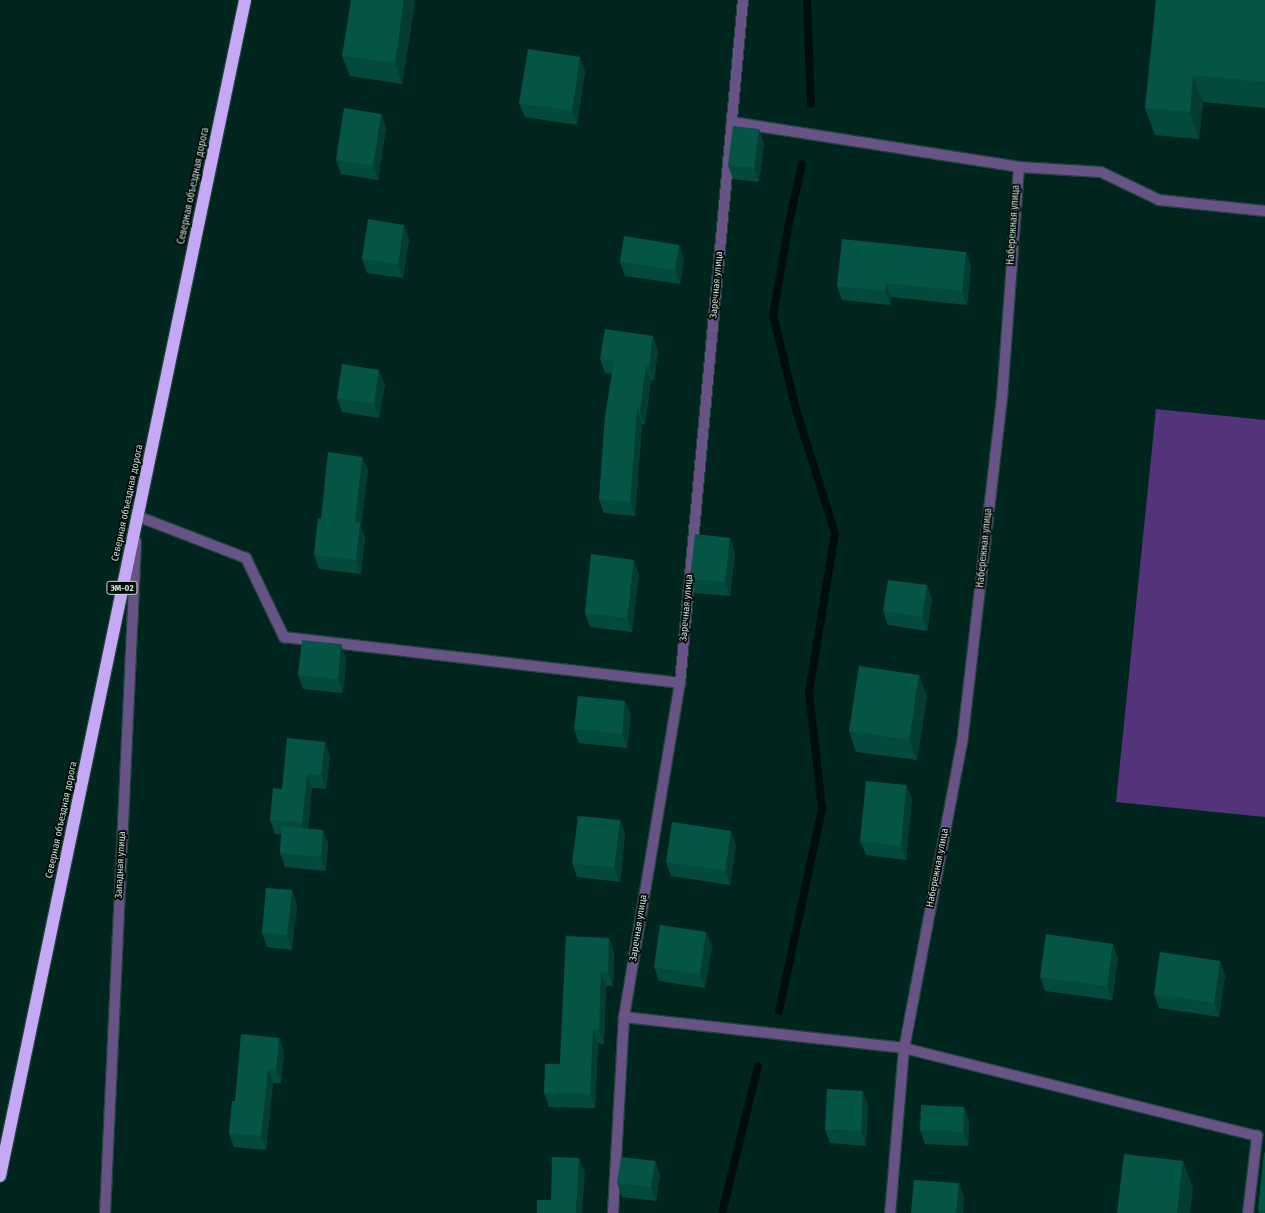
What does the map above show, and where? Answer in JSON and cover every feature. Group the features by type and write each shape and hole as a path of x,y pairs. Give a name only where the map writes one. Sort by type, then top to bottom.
{"highway":[{"name":"Северная объездная дорога","path":"0,1176 244,0"}],"street":[{"name":"Заречная улица","path":"613,1213 624,1017 680,682 743,0"},
{"path":"732,122 1018,167 1101,172 1159,200 1265,211"},
{"name":"Набережная улица","path":"890,1213 904,1048 963,737 1002,398 1018,167"},
{"path":"137,516 246,558 284,637 680,682"},
{"name":"Западная улица","path":"105,1213 137,516"},
{"path":"624,1017 904,1048 1261,1135 1248,1213"}],"shaded area":[{"path":"1156,409 1265,420 1265,817 1116,802"}],"building":[{"path":"351,0 404,0 395,63 342,56"},
{"path":"1156,0 1265,0 1265,82 1193,75 1190,112 1145,108"},
{"path":"528,49 580,57 572,111 519,103"},
{"path":"344,108 381,114 373,166 336,160"},
{"path":"733,126 759,129 754,168 728,165"},
{"path":"368,219 404,225 398,264 362,259"},
{"path":"624,236 679,245 675,270 620,262"},
{"path":"842,239 966,252 962,291 886,283 885,291 837,286"},
{"path":"605,329 653,336 649,367 646,366 640,410 637,409 630,502 599,499 605,416 614,361 600,359"},
{"path":"342,364 379,370 374,404 337,398"},
{"path":"328,452 362,457 355,522 360,523 356,560 314,555 318,518 321,519"},
{"path":"695,534 730,538 725,582 690,579"},
{"path":"591,554 634,560 627,618 585,613"},
{"path":"888,580 927,585 922,617 883,611"},
{"path":"302,640 341,644 338,679 298,675"},
{"path":"859,666 919,675 909,740 849,731"},
{"path":"578,696 625,701 622,734 574,729"},
{"path":"287,738 325,742 321,775 307,774 302,823 270,820 273,788 282,789"},
{"path":"866,781 906,785 901,846 860,841"},
{"path":"578,816 620,820 614,868 572,863"},
{"path":"672,822 731,831 725,871 666,862"},
{"path":"282,826 323,830 321,857 280,853"},
{"path":"266,888 292,890 287,935 262,933"},
{"path":"660,925 706,932 700,974 654,967"},
{"path":"1046,934 1113,944 1107,986 1040,977"},
{"path":"566,936 609,938 608,972 601,971 599,1030 593,1029 590,1094 544,1093 545,1064 560,1064"},
{"path":"1160,952 1220,961 1214,1003 1154,994"},
{"path":"241,1034 279,1038 276,1069 268,1069 261,1136 229,1133 232,1101 235,1101"},
{"path":"827,1089 863,1091 861,1131 825,1129"},
{"path":"921,1105 964,1107 963,1132 920,1130"},
{"path":"1264,1152 1265,1153 1265,1211 1258,1210"},
{"path":"1124,1154 1183,1161 1177,1213 1117,1213"},
{"path":"552,1157 579,1158 576,1213 537,1213 537,1200 551,1200"},
{"path":"621,1157 655,1161 651,1187 617,1183"},
{"path":"914,1180 959,1183 956,1213 911,1213"}],"waterway":[{"path":"807,0 811,104"},
{"path":"779,1011 822,808 809,692 835,533 796,409 773,315 790,218 802,164"},
{"path":"722,1213 758,1066"}]}
